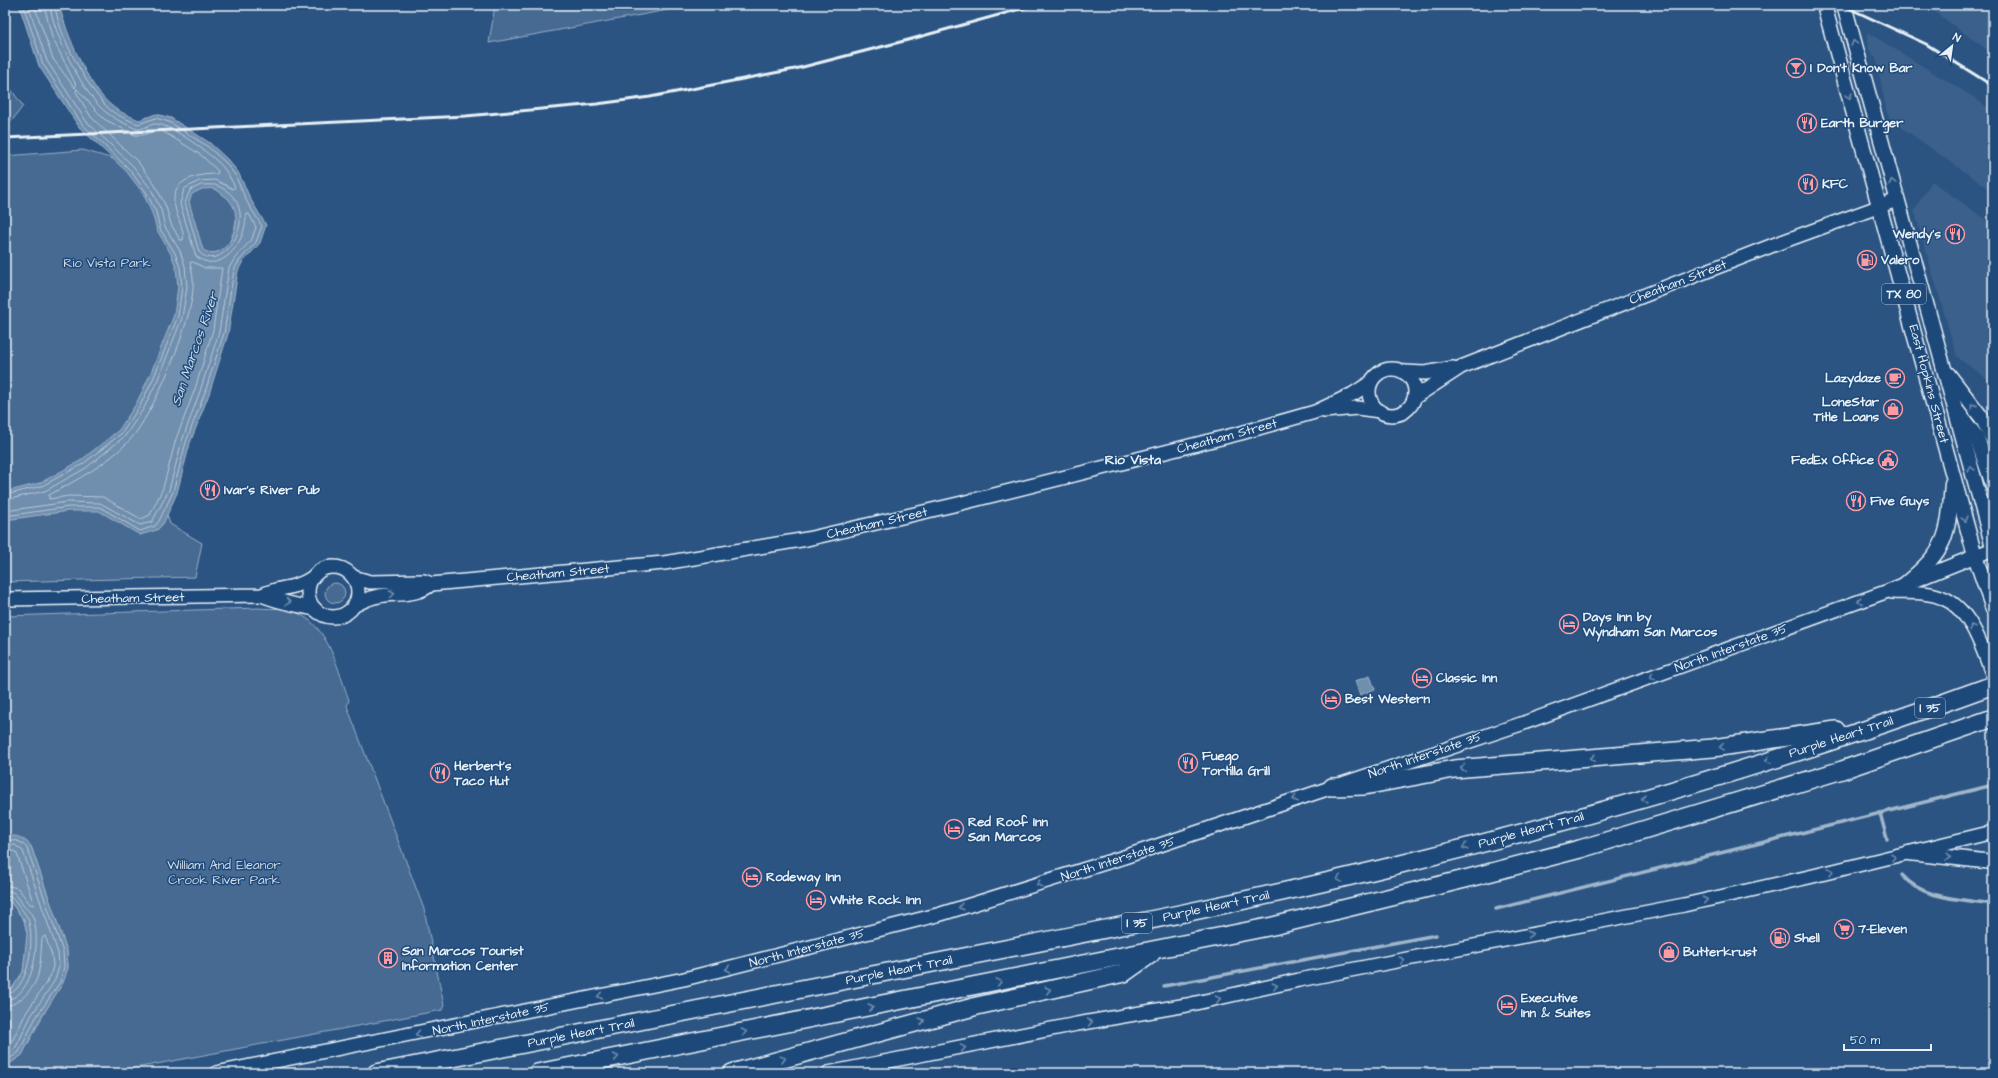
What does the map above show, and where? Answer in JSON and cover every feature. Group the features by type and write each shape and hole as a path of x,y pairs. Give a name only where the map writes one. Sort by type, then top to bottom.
{"highway":[{"name":"Purple Heart Trail","path":"376,1073 1098,931 1315,884 1560,823 1649,797 1886,723 1993,685"},
{"name":"I 35","path":"537,1073 1274,926 1580,849 1842,770 1987,720"},
{"path":"1332,787 1364,786 1454,769 1713,748 1886,723"},
{"path":"732,1073 977,1006 1124,973 1158,950"}],"main road":[{"name":"East Hopkins Street","path":"1824,5 1975,556"},
{"name":"East Hopkins Street","path":"1844,5 1993,548"},
{"name":"Cheatham Street","path":"1415,397 1461,367 1776,244 1897,200"},
{"path":"1896,266 1913,294 1934,368 1955,408 1970,426 1977,438 1993,484"},
{"name":"Cheatham Street","path":"1404,372 1425,373 1461,367"},
{"path":"1398,369 1404,372 1414,382 1415,397 1412,404 1401,414 1393,415 1380,411 1372,404 1370,396 1370,383 1378,373 1384,370 1398,369"},
{"path":"1944,369 1971,403 1993,439"},
{"name":"Cheatham Street","path":"353,577 370,582 424,580 431,584 664,563 807,539 958,504 1241,433 1315,412 1353,394 1370,383"},
{"name":"Cheatham Street","path":"1315,412 1357,408 1380,411"},
{"path":"1905,584 1928,566 1936,555 1944,539 1949,525 1953,473"},
{"name":"North Interstate 35","path":"216,1073 453,1027 684,979 948,911 1128,856 1630,686 1888,591 1993,548"},
{"name":"TX 80","path":"1975,556 1993,609"},
{"path":"332,567 346,571 353,577 358,591 355,605 348,613 335,617 321,614 310,602 308,594 312,578 318,572 332,567"},
{"name":"Cheatham Street","path":"262,595 272,589 301,585 312,578"},
{"name":"Cheatham Street","path":"355,605 366,599 377,596 425,590 431,584"},
{"path":"1888,591 1927,593 1944,598 1962,612 1978,636 1993,676"},
{"name":"Cheatham Street","path":"5,599 262,595 274,600 290,602 315,609"},
{"path":"1970,837 1993,824"},
{"path":"828,1073 1077,1024 1187,1005 1323,976 1684,905 1993,832"},
{"path":"1909,853 1993,862"}],"shaded area":[{"path":"1925,5 1993,5 1993,54"},
{"path":"1867,32 1975,98 1993,112 1993,192 1891,120 1887,113 1876,58 1869,50"},
{"path":"1932,181 1993,225 1993,383 1957,357 1914,210"}],"green space":[{"path":"495,5 695,5 489,43"},
{"path":"5,81 23,106 11,122 5,123"},
{"name":"Rio Vista Park","path":"83,150 215,189 229,200 236,211 235,224 230,241 140,433 170,524 202,543 195,577 5,582 5,156"},
{"path":"335,583 342,586 345,593 342,600 335,603 328,600 325,593 328,586"},
{"name":"William And Eleanor Crook River Park","path":"258,608 283,609 298,613 310,621 320,631 334,657 349,700 347,706 424,909 444,1005 442,1010 109,1073 5,1073 5,1067 22,1055 68,968 67,951 31,846 5,836 5,616"},
{"path":"5,900 9,900 24,920 28,934 23,972 13,987 5,992"}],"water":[{"name":"San Marcos River","path":"19,5 59,5 79,59 94,86 103,97 118,110 139,120 156,114 171,118 210,143 238,172 251,200 266,225 260,243 242,263 238,271 228,334 209,394 190,443 177,493 163,524 157,530 140,535 99,511 69,511 5,520 5,492 40,483 80,461 119,430 136,404 150,375 174,315 178,287 176,267 171,254 157,230 152,213 143,193 127,172 79,127 39,66","holes":["202,189 213,189 219,192 231,202 235,212 236,224 234,234 228,244 221,250 213,253 203,250 189,202 192,194"]},
{"path":"1370,676 1375,689 1360,695 1355,681"},
{"path":"5,836 20,837 31,846 67,951 68,968 63,983 39,1021 22,1055 5,1067 5,992 13,987 23,972 27,934 24,920 9,900 5,900"}],"waterway":[{"path":"1496,909 1993,785"},
{"path":"1880,813 1887,839"},
{"path":"1902,875 1911,883 1932,894 1993,904"},
{"path":"1164,986 1436,935"}],"railway":[{"path":"5,138 466,116 597,104 650,97 795,69 1035,5"},
{"path":"1842,5 1926,44 1993,86"}],"place":[{"name":"I Don't Know Bar","path":"1796,68"},
{"name":"Earth Burger","path":"1807,123"},
{"name":"KFC","path":"1808,184"},
{"name":"Wendy's","path":"1955,234"},
{"name":"Valero","path":"1867,260"},
{"name":"Lazydaze","path":"1895,378"},
{"name":"LoneStar Title Loans","path":"1893,409"},
{"name":"FedEx Office","path":"1888,460"},
{"name":"Ivar's River Pub","path":"210,490"},
{"name":"Five Guys","path":"1856,501"},
{"name":"Days Inn by Wyndham San Marcos","path":"1569,624"},
{"name":"Classic Inn","path":"1422,678"},
{"name":"Best Western","path":"1331,699"},
{"name":"Fuego Tortilla Grill","path":"1188,763"},
{"name":"Herbert's Taco Hut","path":"440,773"},
{"name":"Red Roof Inn San Marcos","path":"954,829"},
{"name":"Rodeway Inn","path":"752,877"},
{"name":"White Rock Inn","path":"816,900"},
{"name":"7-Eleven","path":"1844,929"},
{"name":"Shell","path":"1780,938"},
{"name":"Butterkrust","path":"1669,952"},
{"name":"San Marcos Tourist Information Center","path":"388,958"},
{"name":"Executive Inn & Suites","path":"1507,1005"}],"district":[{"name":"Rio Vista","path":"1133,460"}]}
